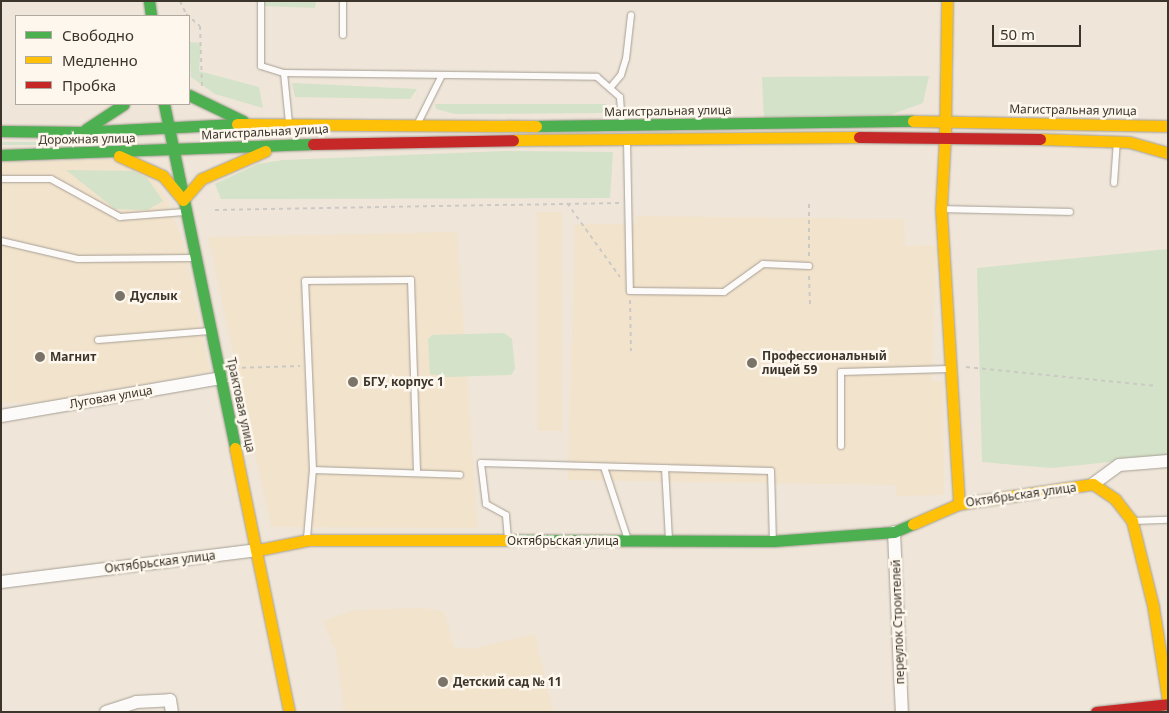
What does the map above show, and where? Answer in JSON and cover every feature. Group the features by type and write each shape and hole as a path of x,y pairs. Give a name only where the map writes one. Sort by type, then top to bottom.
{"main road":[{"path":"149,1 151,15"},
{"path":"947,1 946,120 941,209 958,504"},
{"path":"190,96 202,104 248,123"},
{"path":"81,132 122,105"},
{"name":"Трактовая улица","path":"164,105 258,550 289,712"},
{"name":"Магистральная улица","path":"168,127 248,123 416,127 622,126 946,120 1168,126"},
{"name":"Дорожная улица","path":"1,131 81,132 168,127"},
{"name":"Магистральная улица","path":"173,151 280,145 944,136 1117,142 1168,154"},
{"path":"108,153 149,167 163,176 183,200 201,179 218,169 280,145"},
{"name":"Дорожная улица","path":"1,155 173,151"},
{"name":"Октябрьская улица","path":"258,550 308,540 773,541 894,532 958,504 1094,484 1115,499 1132,521"},
{"path":"1096,712 1168,703 1153,606 1132,521"}],"street":[{"name":"Луговая улица","path":"1,416 220,374"},
{"path":"1094,484 1119,465 1168,461"},
{"name":"переулок Строителей","path":"894,532 902,712"},
{"name":"Октябрьская улица","path":"1,582 258,550"},
{"path":"106,712 136,702 170,700 172,712"}],"lane":[{"path":"261,1 261,66 284,73 441,77 598,77 620,97 622,126"},
{"path":"343,1 343,34"},
{"path":"610,88 621,75 626,59 631,15"},
{"path":"284,73 289,125"},
{"path":"416,127 441,77"},
{"path":"627,140 630,291 724,292 762,264 809,266"},
{"path":"1114,183 1117,142"},
{"path":"1,179 51,179 120,217 186,212"},
{"path":"941,209 1070,212"},
{"path":"1,241 78,259 195,258"},
{"path":"308,540 306,529 313,470 305,281 411,280 417,472"},
{"path":"98,340 211,331"},
{"path":"841,446 841,372 950,369"},
{"path":"508,540 506,515 486,504 482,463 771,471 773,541"},
{"path":"604,466 628,541"},
{"path":"666,468 669,541"},
{"path":"313,470 417,472 460,475"},
{"path":"1132,521 1168,520"}],"path":[{"path":"180,1 187,15"},
{"path":"190,17 200,26 203,79 200,90"},
{"path":"215,210 627,202"},
{"path":"567,204 630,291 631,351"},
{"path":"809,204 810,306"},
{"path":"220,374 308,366"},
{"path":"950,369 978,366 1157,386"}],"shaded area":[{"path":"120,159 149,175 165,195 183,241 210,372 47,402 1,403 1,163"},
{"path":"537,212 562,212 562,431 537,431"},
{"name":"Профессиональный лицей 59","path":"636,216 904,219 905,246 936,245 932,381 943,381 944,495 896,496 895,485 568,480 575,224 636,224"},
{"name":"БГУ, корпус 1","path":"457,232 478,528 271,527 208,237"},
{"name":"Детский сад № 11","path":"422,608 444,611 454,647 471,649 535,634 553,712 344,712 336,652 323,621 354,610"}],"green space":[{"path":"261,1 316,1 315,8 261,6"},
{"path":"190,42 201,43 199,71 259,87 263,108 215,94 191,77"},
{"path":"929,76 923,103 890,115 764,117 762,77"},
{"path":"292,83 417,89 410,99 295,97"},
{"path":"435,104 606,104 602,113 455,114 436,109"},
{"path":"1,142 68,142 68,145 1,145"},
{"path":"504,151 613,152 610,198 221,199 215,184 258,164 283,160"},
{"path":"66,170 133,171 147,178 163,201 147,210 115,209"},
{"path":"1168,249 1168,456 1051,468 982,462 977,268"},
{"path":"504,333 512,339 515,369 511,375 447,377 430,374 428,339 432,335"}],"traffic: fast":[{"path":"149,1 151,15"},
{"path":"190,95 243,121"},
{"path":"86,129 122,105"},
{"path":"164,105 235,448"},
{"path":"536,126 913,121"},
{"path":"1,131 81,132 237,124"},
{"path":"1,155 313,144"},
{"path":"506,540 773,541 894,532 913,524"}],"traffic: slow":[{"path":"945,133 947,1"},
{"path":"913,121 1168,126"},
{"path":"237,124 536,126"},
{"path":"945,136 941,209 959,504"},
{"path":"513,140 859,137"},
{"path":"1040,139 1129,142 1168,153"},
{"path":"119,156 163,176 183,200 201,179 265,151"},
{"path":"235,448 289,712"},
{"path":"913,524 959,504 1093,484 1115,499 1132,521 1153,606 1168,701"},
{"path":"258,550 308,540 506,540"}],"traffic: jam":[{"path":"859,137 1040,139"},
{"path":"313,144 513,140"},
{"path":"1096,712 1168,704"}],"place":[{"name":"Дуслык","path":"120,296"},
{"name":"Магнит","path":"40,357"},
{"name":"Профессиональный лицей 59","path":"752,363"},
{"name":"БГУ, корпус 1","path":"353,382"},
{"name":"Детский сад № 11","path":"443,682"}]}
